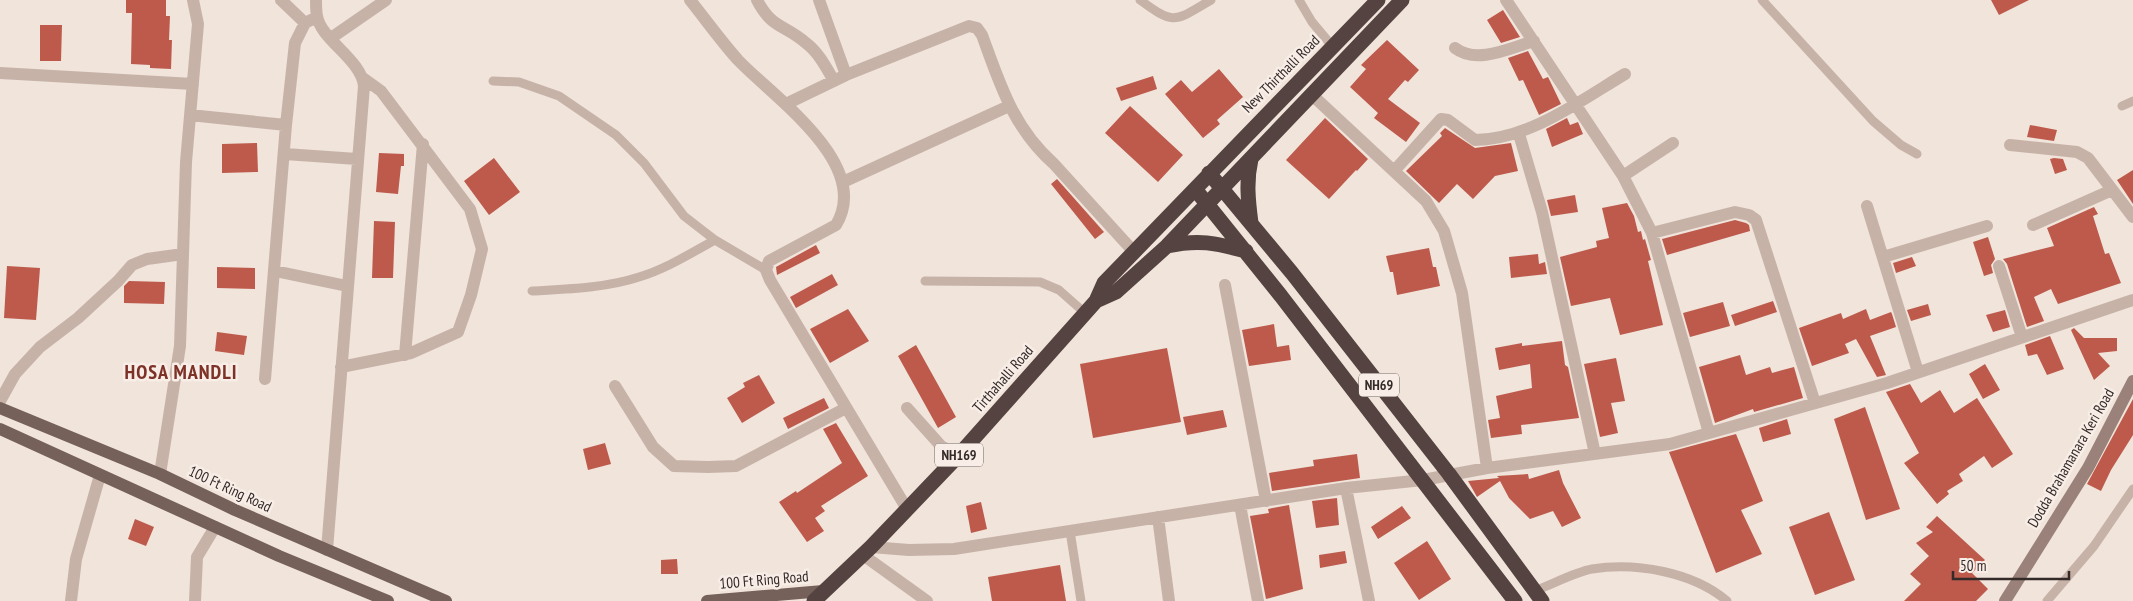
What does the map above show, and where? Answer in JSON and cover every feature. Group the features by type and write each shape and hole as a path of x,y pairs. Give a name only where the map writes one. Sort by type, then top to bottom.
{"highway":[{"name":"New Thirthalli Road","path":"1210,173 1378,0"},
{"path":"1209,204 1311,94 1402,0"},
{"path":"1252,157 1248,175 1248,195 1252,224"},
{"name":"Tirthahalli Road","path":"819,596 867,551 958,456 1096,301 1104,282 1210,173"},
{"name":"NH69","path":"1210,173 1292,273 1449,474 1538,596"},
{"name":"NH69","path":"1195,188 1423,480 1514,601"},
{"name":"NH169","path":"1096,301 1116,292 1167,246 1209,204"},
{"path":"1167,246 1186,242 1208,241 1246,251"}],"main road":[{"name":"Dodda Brahamanara Keri Road","path":"2005,601 2088,468 2133,382"},
{"name":"100 Ft Ring Road","path":"0,408 160,474 235,510 446,601"},
{"path":"0,429 279,556 388,601"},
{"name":"100 Ft Ring Road","path":"707,601 819,596"}],"street":[{"path":"160,474 180,346 186,162 198,24 193,0"},
{"path":"281,0 311,20 331,38 363,78 381,91 423,144 470,209 482,249 471,295 458,332 405,355 340,367"},
{"path":"265,378 286,126 295,43 311,20 316,0"},
{"path":"331,38 386,0"},
{"path":"690,0 738,60 806,124 827,150 843,182 845,203 842,216 836,225 769,261 766,270 770,280 907,509"},
{"path":"757,0 769,19 806,43 819,56 834,81"},
{"path":"819,0 846,75"},
{"path":"1506,0 1623,176 1652,233 1709,433"},
{"path":"786,104 846,75 969,26 977,28 982,35 1009,106 1024,131 1039,151 1054,164 1134,252"},
{"path":"1455,48 1462,54 1478,56 1534,41"},
{"path":"0,73 193,84"},
{"path":"1394,171 1441,119 1448,120 1475,140 1519,134 1576,104 1625,74"},
{"path":"327,550 363,78"},
{"path":"1311,94 1426,201 1444,231 1462,293 1487,468"},
{"path":"843,182 1009,106"},
{"path":"190,115 286,126"},
{"path":"1519,134 1542,212 1595,454"},
{"path":"1623,176 1673,143"},
{"path":"405,355 423,144"},
{"path":"2010,145 2077,152 2088,158 2133,217"},
{"path":"285,154 357,159"},
{"path":"2033,225 2112,190"},
{"path":"1867,206 1918,372"},
{"path":"1652,233 1735,212 1749,214 1756,220 1815,403"},
{"path":"1883,257 1987,226"},
{"path":"0,401 15,374 40,347 78,318 118,281 132,265 147,259 183,254"},
{"path":"1999,266 2022,337"},
{"path":"275,271 347,286"},
{"path":"1224,285 1266,501"},
{"path":"867,551 954,549 1346,488 1423,480 1487,468 1670,444 1918,372 2133,300"},
{"path":"615,386 653,447 674,466 736,466 846,408"},
{"path":"907,408 941,446 958,456"},
{"path":"71,601 76,558 100,475"},
{"path":"1346,488 1369,601"},
{"path":"1240,505 1258,601"},
{"path":"1158,517 1169,601"},
{"path":"195,601 197,558 214,527"},
{"path":"867,551 927,601"}],"lane":[{"path":"1140,0 1167,18 1178,19 1211,0"},
{"path":"1299,0 1312,22 1334,47"},
{"path":"1762,0 1873,121 1901,145 1917,154"},
{"path":"494,81 519,82 559,96 616,135 644,163 684,216 715,240 766,270"},
{"path":"2122,106 2133,101"},
{"path":"532,291 598,285 639,277 678,261 715,240"},
{"path":"924,281 1040,282 1059,290 1085,313"},
{"path":"2047,601 2094,546 2133,489"},
{"path":"1070,531 1081,601"},
{"path":"1538,596 1590,569 1625,567 1668,571 1717,592 1727,601"}],"building":[{"path":"126,0 166,0 166,16 170,16 169,40 172,40 171,69 150,68 150,65 131,64 132,13 126,13"},
{"path":"1991,0 2029,0 1999,15"},
{"path":"1503,10 1520,37 1501,43 1487,20"},
{"path":"40,25 62,25 61,61 40,61"},
{"path":"1387,40 1419,70 1408,82 1405,80 1388,99 1420,123 1406,142 1374,118 1378,113 1350,87 1366,69 1361,65"},
{"path":"1528,51 1543,79 1548,77 1561,104 1539,115 1523,80 1519,81 1508,58"},
{"path":"1219,69 1243,97 1217,120 1220,124 1203,138 1165,94 1181,80 1192,92"},
{"path":"1153,76 1157,89 1121,101 1116,88"},
{"path":"1130,106 1183,155 1158,182 1105,133"},
{"path":"1325,118 1368,159 1329,199 1286,160"},
{"path":"1567,118 1570,125 1578,122 1583,134 1552,147 1546,129"},
{"path":"2030,125 2057,130 2054,141 2027,137"},
{"path":"1445,128 1475,148 1511,143 1518,171 1495,176 1473,199 1457,184 1439,203 1406,171 1442,136 1440,133"},
{"path":"257,143 258,172 222,173 222,144"},
{"path":"379,153 404,154 404,166 401,166 398,194 376,192"},
{"path":"494,158 520,192 489,215 464,181"},
{"path":"2050,159 2063,159 2067,170 2055,174"},
{"path":"2133,170 2133,204 2117,180"},
{"path":"1057,179 1104,232 1095,239 1051,184"},
{"path":"1575,195 1578,212 1551,216 1547,200"},
{"path":"1627,203 1634,216 1638,232 1641,231 1643,240 1645,239 1651,260 1648,261 1663,325 1620,335 1610,298 1571,306 1560,257 1597,247 1596,241 1609,238 1602,208"},
{"path":"2094,207 2098,214 2093,216 2105,254 2109,253 2121,283 2058,304 2051,289 2034,297 2044,321 2027,327 2007,264 2003,259 2054,246 2047,228"},
{"path":"1735,220 1749,225 1750,231 1667,255 1662,239"},
{"path":"374,221 395,222 393,278 372,278"},
{"path":"1988,237 1995,259 1991,265 1993,273 1984,276 1973,242"},
{"path":"816,245 820,253 777,275 776,267"},
{"path":"1429,248 1440,286 1397,295 1393,272 1390,272 1386,256"},
{"path":"1538,254 1539,264 1545,262 1547,274 1511,278 1509,257"},
{"path":"1912,257 1916,266 1896,273 1893,263"},
{"path":"7,266 40,268 36,320 4,318"},
{"path":"217,267 255,268 255,289 217,288"},
{"path":"832,274 838,285 796,308 790,297"},
{"path":"129,281 165,282 164,304 124,303 124,286"},
{"path":"1773,301 1777,312 1735,326 1731,315"},
{"path":"1723,302 1730,326 1690,337 1683,313"},
{"path":"1928,304 1931,315 1911,321 1907,310"},
{"path":"848,309 869,341 830,363 810,329"},
{"path":"1866,309 1870,320 1891,312 1896,327 1870,336 1886,375 1877,377 1856,339 1845,344 1849,353 1812,366 1799,328 1841,313 1843,319"},
{"path":"2005,310 2010,327 1993,332 1986,315"},
{"path":"1274,324 1277,347 1289,345 1291,360 1249,366 1242,330"},
{"path":"2074,328 2084,338 2117,338 2117,351 2098,353 2110,366 2094,380 2071,330"},
{"path":"217,332 247,336 244,355 215,351"},
{"path":"2050,336 2064,369 2047,375 2037,354 2028,356 2025,345"},
{"path":"1562,341 1565,365 1568,367 1579,418 1521,425 1522,434 1491,438 1488,420 1500,418 1496,396 1532,388 1530,364 1499,370 1495,348 1522,343 1522,346"},
{"path":"916,345 956,417 938,428 898,356"},
{"path":"1167,348 1181,422 1093,438 1080,364"},
{"path":"1740,355 1746,375 1770,367 1772,373 1794,367 1803,398 1754,412 1753,409 1715,423 1699,367"},
{"path":"1616,358 1625,401 1611,403 1618,433 1600,437 1584,364"},
{"path":"1985,364 2000,390 1983,399 1969,374"},
{"path":"759,375 775,403 742,423 727,398 745,387 743,383"},
{"path":"1910,384 1921,403 1940,390 1954,413 1977,398 2013,454 1992,468 1984,456 1959,474 1963,481 1947,491 1949,494 1937,504 1904,463 1919,453 1886,392"},
{"path":"824,398 829,408 788,429 783,418"},
{"path":"2133,399 2133,435 2111,470 2101,491 2087,484"},
{"path":"1865,407 1900,509 1866,520 1834,419"},
{"path":"1223,410 1227,427 1187,435 1183,417"},
{"path":"1787,419 1791,434 1763,442 1759,428"},
{"path":"836,423 868,476 821,506 825,511 815,518 824,531 807,542 779,502 796,491 797,493 842,463 823,429"},
{"path":"1736,434 1763,501 1741,510 1762,554 1716,573 1669,452"},
{"path":"605,443 611,464 588,470 583,449"},
{"path":"1357,454 1360,478 1272,491 1269,473 1314,466 1313,460"},
{"path":"1559,470 1563,483 1581,518 1562,527 1553,511 1530,519 1509,498 1500,481 1477,497 1468,481 1499,478 1497,476 1528,474 1529,479"},
{"path":"1337,498 1339,525 1316,528 1312,501"},
{"path":"981,502 987,529 971,533 966,506"},
{"path":"1289,505 1303,589 1266,599 1250,516 1269,513 1268,509"},
{"path":"1402,506 1411,518 1378,539 1371,527"},
{"path":"1829,512 1855,580 1815,595 1789,527"},
{"path":"1937,516 1985,560 1972,573 1988,589 1976,601 1904,601 1921,584 1910,574 1929,556 1916,543 1933,532 1926,527"},
{"path":"135,519 154,527 146,546 128,539"},
{"path":"1427,541 1451,579 1419,600 1394,563"},
{"path":"1345,551 1347,563 1320,568 1319,555"},
{"path":"677,559 678,574 661,574 661,560"},
{"path":"1060,565 1066,601 992,601 988,577"}],"district":[{"name":"HOSA MANDLI","path":"181,372"}]}
